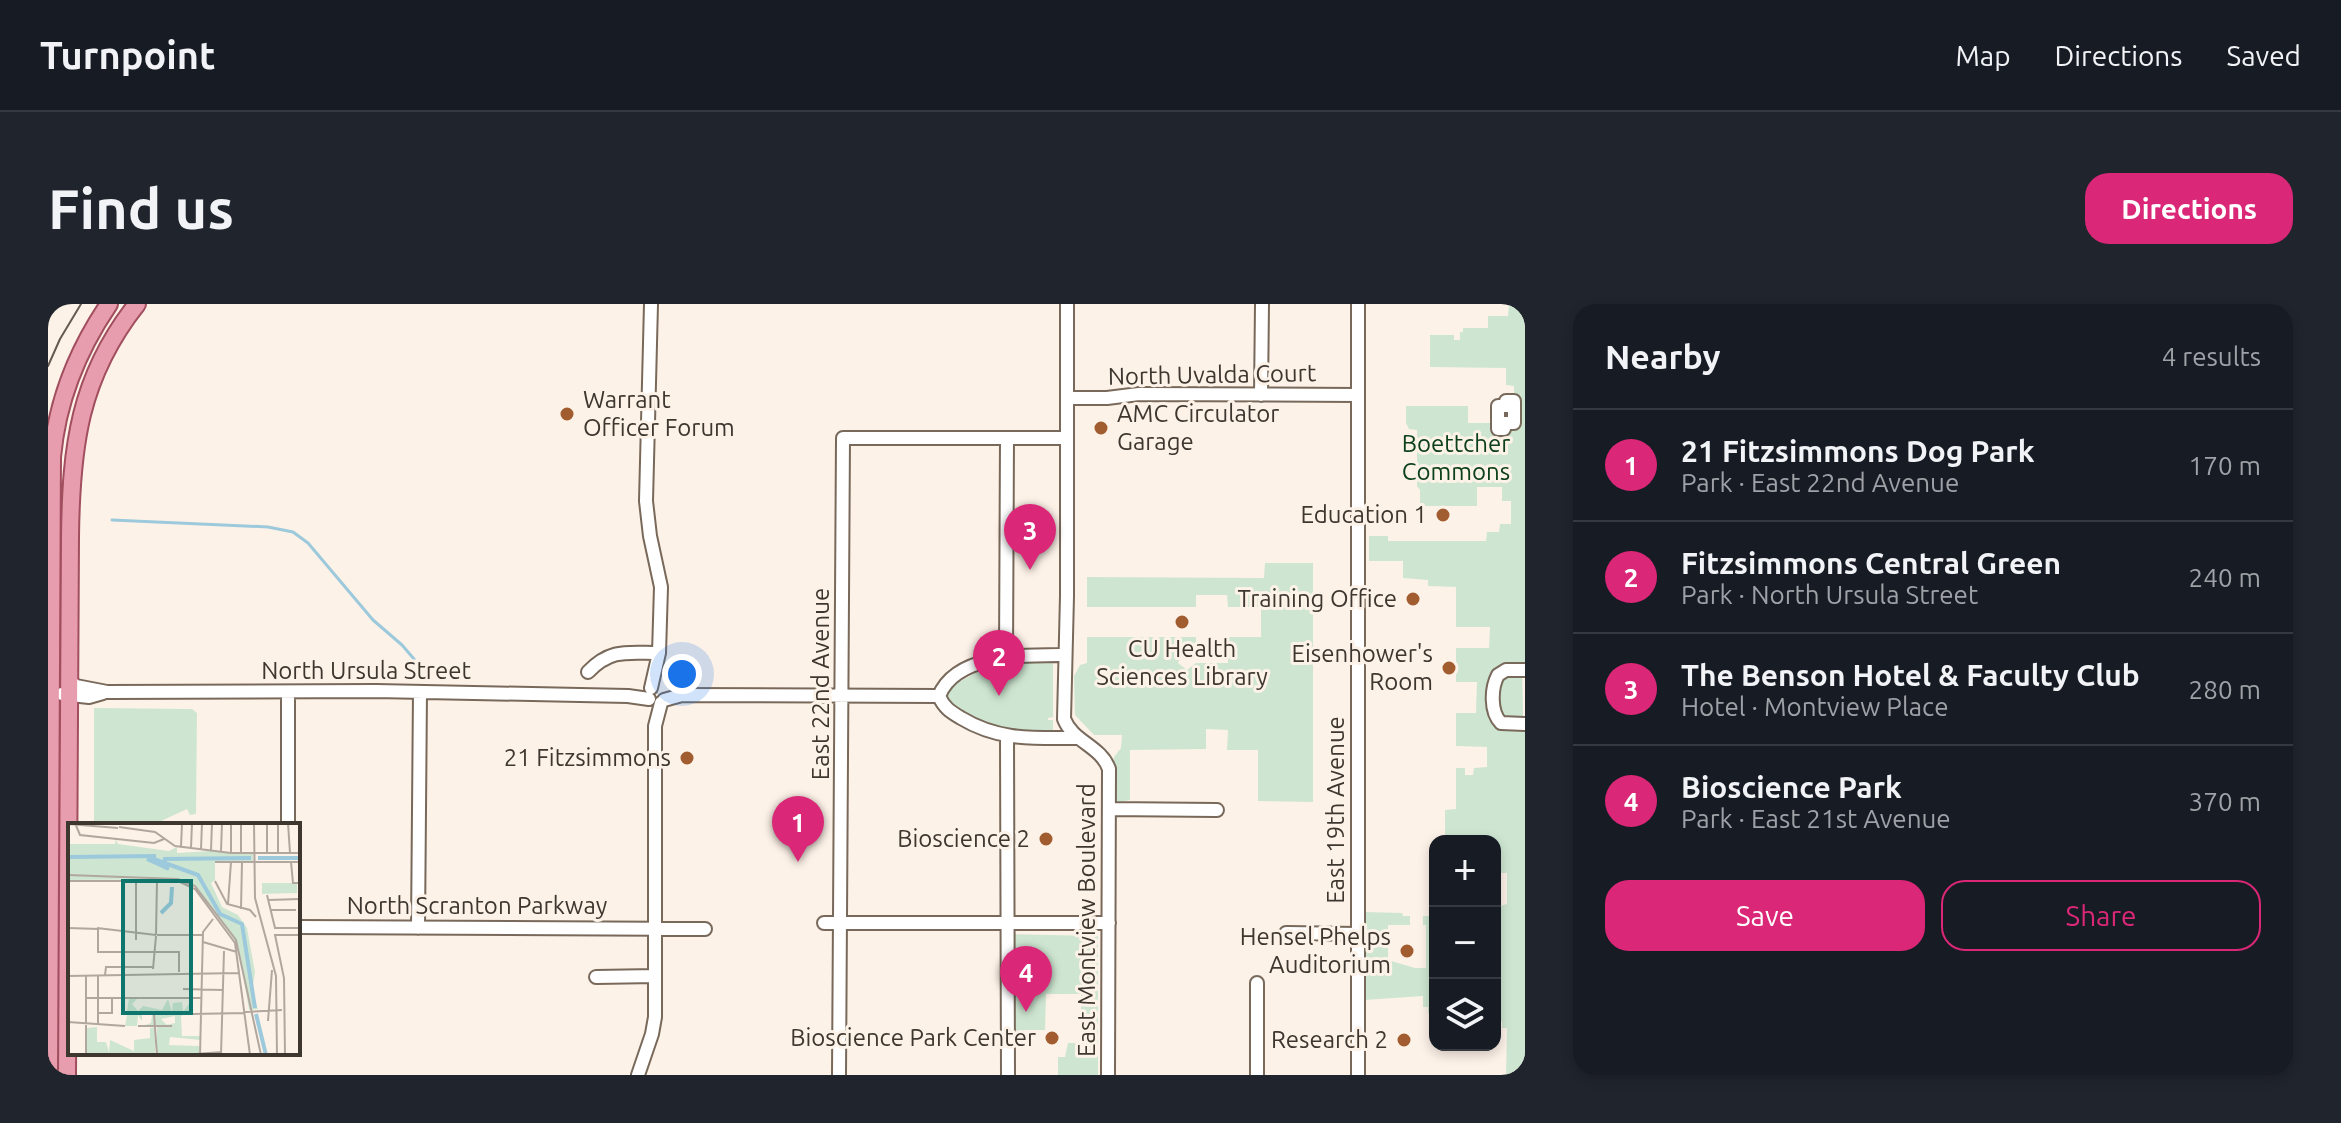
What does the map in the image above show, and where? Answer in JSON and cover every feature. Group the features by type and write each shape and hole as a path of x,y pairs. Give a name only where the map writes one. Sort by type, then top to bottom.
{"main road":[{"path":"49,1075 53,439 69,377 109,304"},
{"path":"69,823 70,512 75,441 83,406 97,369 116,333 137,304"},
{"path":"67,1075 68,999"}],"street":[{"path":"638,1075 655,1017 655,726 661,587 650,536 645,487 651,304"},
{"path":"1067,304 1064,719 1077,738"},
{"path":"1261,395 1262,304"},
{"name":"East 19th Avenue","path":"1358,304 1358,1075"},
{"name":"North Uvalda Court","path":"1067,398 1139,394 1358,395"},
{"name":"East 22nd Avenue","path":"839,1075 843,438 1007,438"},
{"path":"1006,657 1007,438 1067,438"},
{"path":"588,672 602,658 614,653 658,659"},
{"path":"1065,655 1006,657 987,661 964,670 949,682 939,696 954,715 1007,737 1077,738"},
{"path":"1525,670 1506,670 1498,675 1494,684 1496,718 1501,723 1525,724"},
{"name":"North Ursula Street","path":"51,691 79,687 105,692 939,696"},
{"path":"418,928 420,692"},
{"path":"288,693 288,823"},
{"path":"1007,737 1008,1075"},
{"name":"East Montview Boulevard","path":"1077,738 1101,755 1109,772 1108,1075"},
{"path":"1109,809 1217,810"},
{"path":"824,923 1109,923"},
{"name":"North Scranton Parkway","path":"300,927 705,929"},
{"path":"1286,933 1358,934"},
{"path":"596,977 655,976"},
{"path":"1257,983 1257,1075"}],"green space":[{"name":"Boettcher Commons","path":"1509,304 1524,304 1525,667 1522,667 1521,730 1525,729 1525,1075 1506,1075 1507,1028 1502,1028 1501,1021 1501,906 1507,904 1507,873 1501,873 1501,835 1445,835 1445,810 1456,809 1456,768 1465,768 1465,775 1473,775 1474,768 1487,767 1487,747 1456,746 1456,713 1476,713 1477,682 1456,682 1456,648 1489,648 1490,627 1456,627 1456,587 1428,586 1428,580 1403,578 1403,561 1369,561 1369,536 1388,536 1388,541 1486,541 1487,532 1499,532 1500,524 1511,524 1511,501 1502,501 1502,487 1477,487 1477,506 1420,506 1417,430 1409,429 1406,423 1406,406 1468,406 1468,423 1494,423 1494,406 1514,400 1514,386 1506,385 1506,368 1430,367 1430,335 1454,335 1454,340 1460,340 1463,328 1488,328 1488,316 1508,316"},
{"path":"1265,563 1313,563 1313,802 1258,801 1258,750 1227,750 1228,730 1206,729 1206,749 1130,750 1130,800 1118,802 1115,797 1114,757 1121,748 1122,735 1094,735 1075,715 1074,676 1080,665 1087,663 1087,637 1196,637 1196,653 1182,652 1178,663 1187,670 1196,663 1228,663 1228,637 1261,637 1261,607 1228,607 1227,595 1196,595 1196,607 1087,607 1087,577 1264,578"},
{"path":"1046,660 1046,663 1053,663 1053,717 1048,718 1053,720 1051,734 1010,733 979,722 951,709 945,695 950,685 1002,662"},
{"path":"94,708 192,709 197,713 196,814 190,815 187,809 159,822 94,821"},
{"path":"1364,912 1410,916 1410,925 1388,925 1388,960 1415,968 1426,968 1426,925 1423,925 1423,916 1429,916 1429,1013 1428,1007 1423,1007 1423,996 1364,1000"},
{"path":"1007,934 1098,936 1098,1075 1058,1075 1058,1057 1065,1057 1068,1043 1081,1043 1081,994 1046,994 1045,1030 1007,1034"}],"waterway":[{"path":"112,520 268,527 293,532 308,543 373,620 414,659"}],"tram line":[{"path":"48,366 81,304"}],"place":[{"name":"Warrant Officer Forum","path":"567,414"},
{"name":"AMC Circulator Garage","path":"1101,428"},
{"name":"Education 1","path":"1443,515"},
{"name":"The Benson Hotel & Faculty Club","path":"1030,570"},
{"name":"Training Office","path":"1413,599"},
{"name":"CU Health Sciences Library","path":"1182,622"},
{"name":"Eisenhower's Room","path":"1449,668"},
{"name":"Fitzsimmons Central Green","path":"999,696"},
{"name":"21 Fitzsimmons","path":"687,758"},
{"name":"Bioscience 2","path":"1046,839"},
{"name":"21 Fitzsimmons Dog Park","path":"798,862"},
{"name":"Hensel Phelps Auditorium","path":"1407,951"},
{"name":"Bioscience Park","path":"1026,1012"},
{"name":"Bioscience Park Center","path":"1052,1038"},
{"name":"Research 2","path":"1404,1040"}]}
